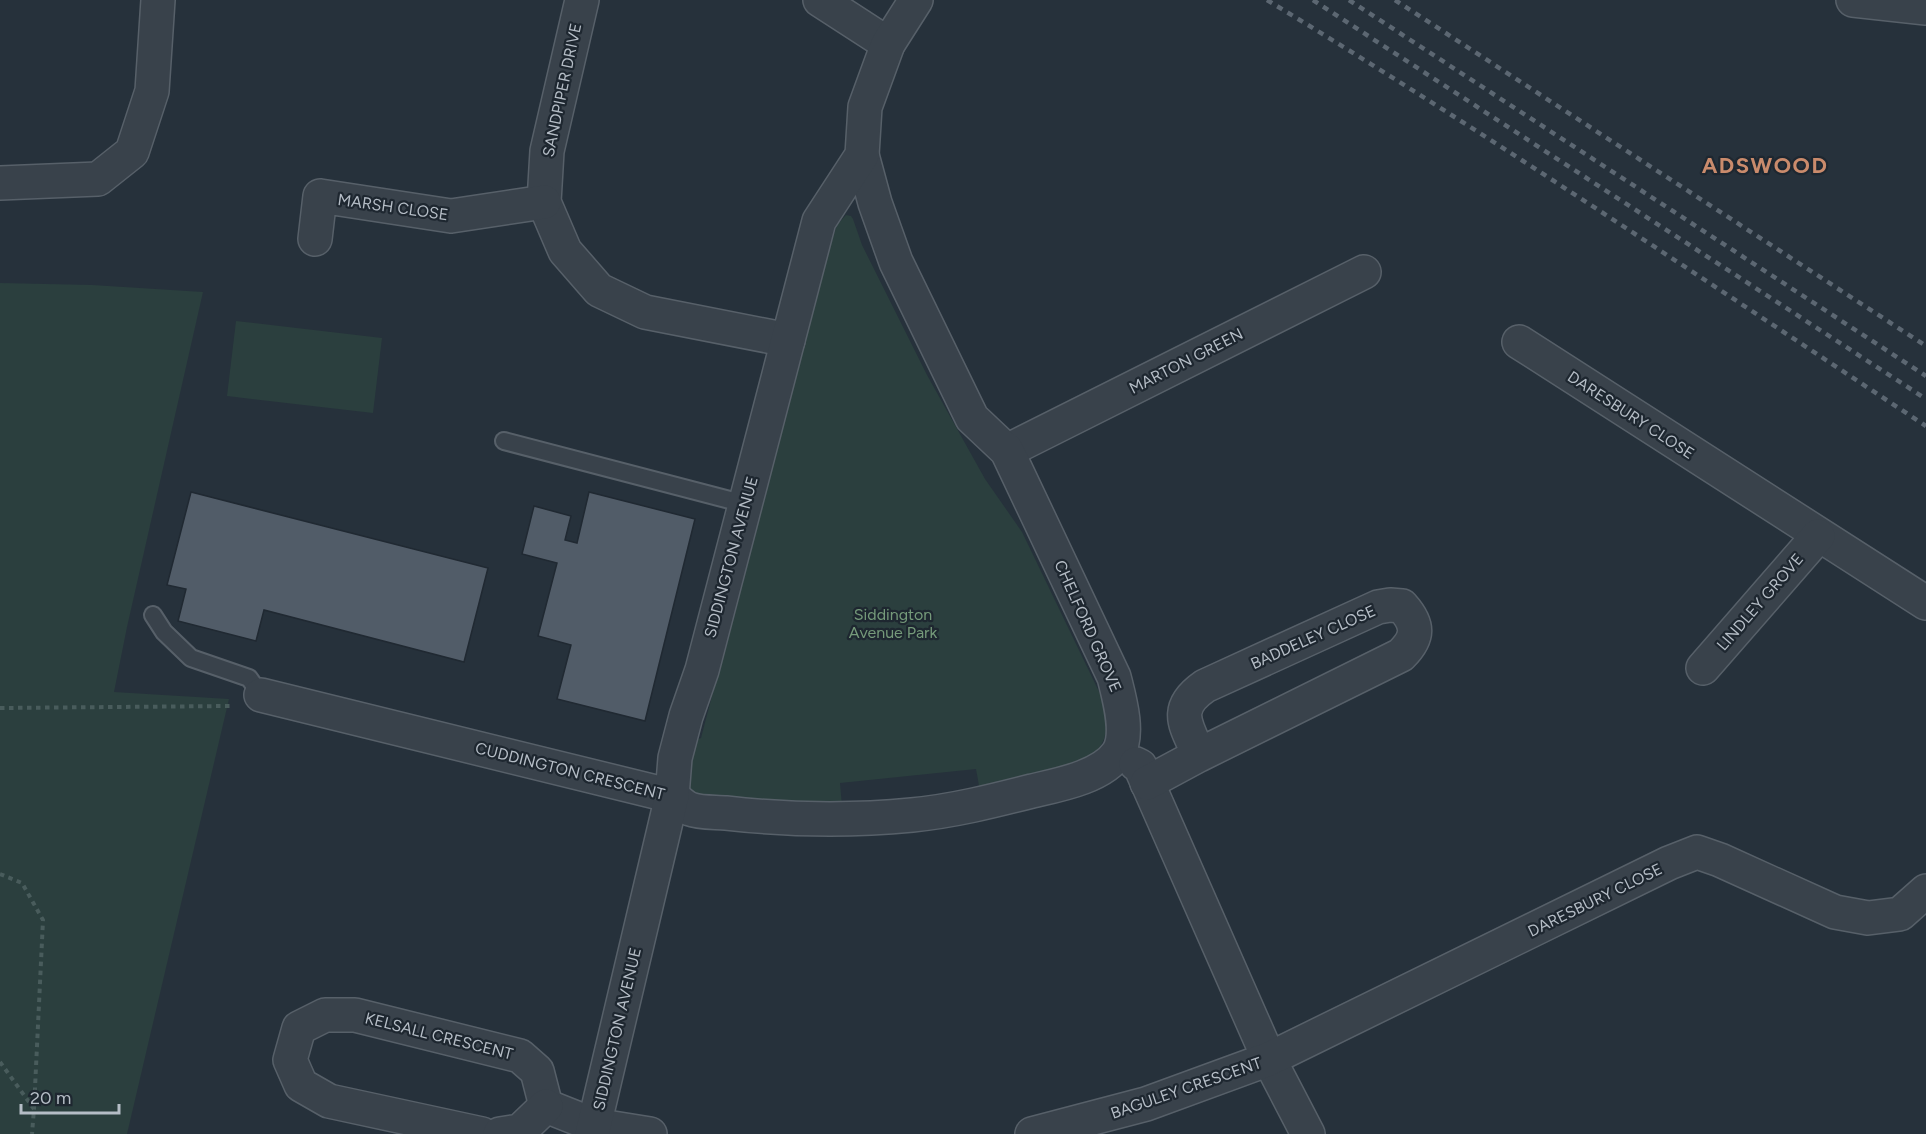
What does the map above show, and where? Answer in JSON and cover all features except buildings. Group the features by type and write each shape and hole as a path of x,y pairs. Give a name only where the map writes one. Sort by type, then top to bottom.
{"street":[{"path":"0,183 98,179 132,152 152,91 158,0"},
{"path":"820,0 888,44"},
{"name":"SIDDINGTON AVENUE","path":"593,1129 672,796 675,758 686,716 702,670 819,221 862,155 865,107 888,44 916,0"},
{"path":"1852,0 1926,8"},
{"name":"SANDPIPER DRIVE","path":"579,1 547,151 544,202 565,252 599,290 645,312 788,340"},
{"name":"CHELFORD GROVE","path":"862,155 875,203 896,262 966,408 972,418 1007,450 1114,677 1122,707 1122,738 1119,752"},
{"name":"MARSH CLOSE","path":"315,239 320,196 451,216 544,202"},
{"name":"MARTON GREEN","path":"1007,450 1364,272"},
{"name":"DARESBURY CLOSE","path":"1519,342 1818,536 1926,603"},
{"name":"LINDLEY GROVE","path":"1703,668 1818,536"},
{"name":"BADDELEY CLOSE","path":"1147,783 1401,655 1410,646 1415,633 1413,618 1402,606 1390,604 1378,607 1205,686 1187,702 1184,713 1185,723 1199,755"},
{"name":"CUDDINGTON CRESCENT","path":"261,695 672,796 689,809 754,816 828,819 912,815 974,805 1053,787 1098,770 1119,752"},
{"path":"1119,752 1140,766 1269,1059 1308,1134"},
{"name":"DARESBURY CLOSE","path":"1269,1059 1670,863 1697,852 1720,860 1835,912 1868,918 1900,914 1926,891"},
{"name":"KELSALL CRESCENT","path":"482,1134 329,1101 301,1085 290,1060 299,1028 325,1015 355,1015 520,1056 537,1071 546,1106"},
{"name":"BAGULEY CRESCENT","path":"1032,1134 1146,1104 1269,1059"},
{"path":"500,1134 520,1131 546,1106 593,1129 650,1134"}],"lane":[{"path":"504,441 745,504"},
{"path":"153,615 164,632 191,658 249,678 261,695"}],"path":[{"path":"0,708 174,705 229,707 261,695"},
{"path":"0,874 22,883 43,920 32,1134"},
{"path":"0,1062 34,1109"}],"green space":[{"name":"Siddington Avenue Park","path":"846,215 853,219 862,245 927,375 985,479 1022,532 1104,702 1107,720 1105,734 1101,745 1084,760 980,791 976,769 840,783 842,806 697,800 686,790 691,742 701,738 828,253 837,225"},
{"path":"0,283 92,285 203,292 114,692 229,699 127,1134 0,1134"},
{"path":"236,321 382,338 373,413 227,396"}],"railway":[{"path":"1267,0 1516,157 1926,426"},
{"path":"1313,0 1926,399"},
{"path":"1349,0 1926,376"},
{"path":"1395,0 1926,346"}],"district":[{"name":"ADSWOOD","path":"1765,165"}]}
